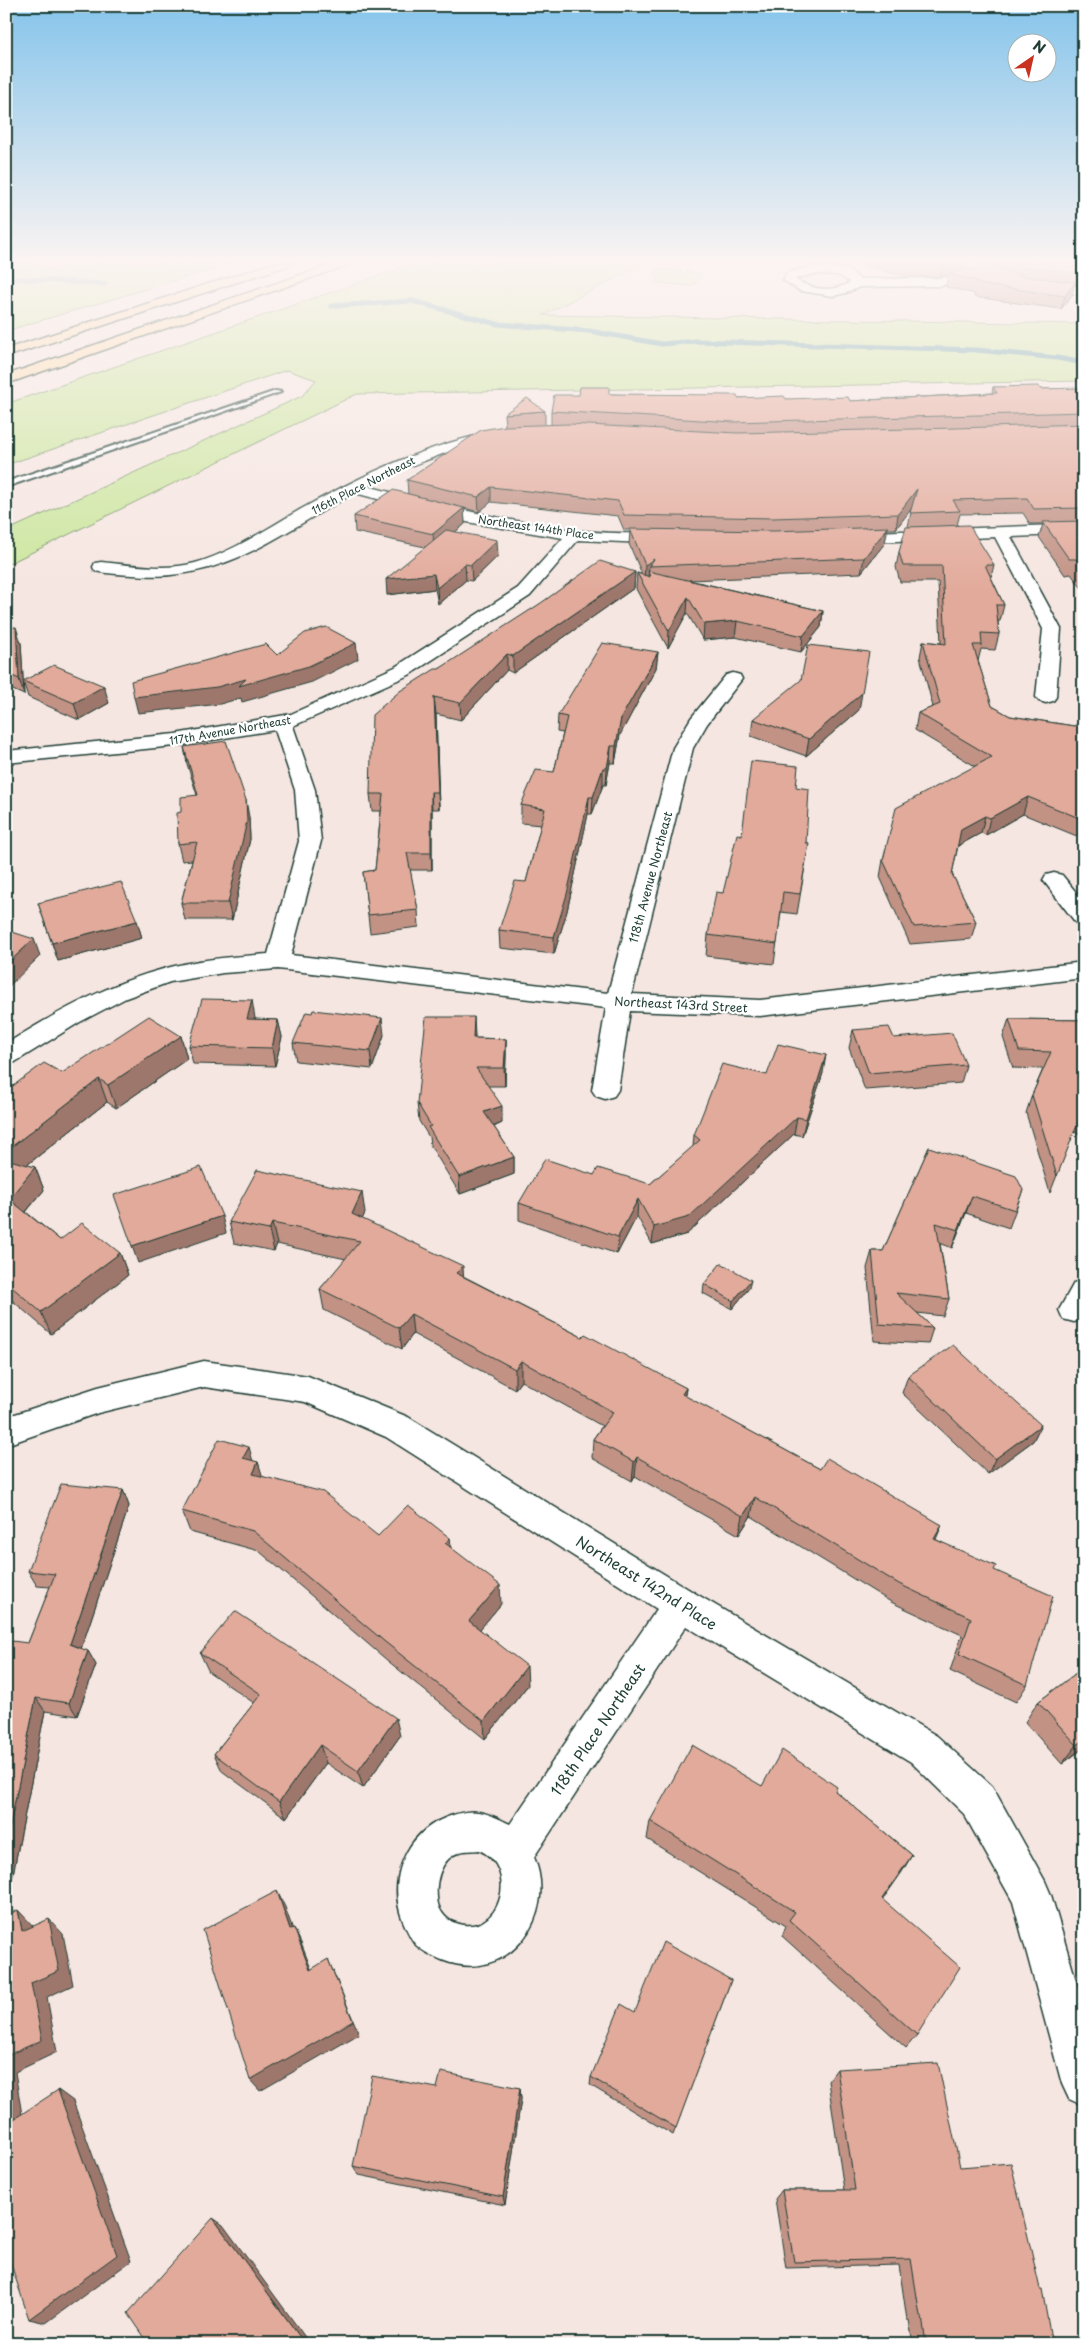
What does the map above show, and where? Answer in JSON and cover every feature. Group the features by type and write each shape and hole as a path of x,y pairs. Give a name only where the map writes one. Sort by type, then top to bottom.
{"highway":[{"path":"6,380 28,373"}],"street":[{"name":"116th Place Northeast","path":"101,567 134,571 166,571 197,567 232,555 352,487 428,452 468,440 518,433"},
{"name":"Northeast 144th Place","path":"352,487 461,516 574,535 687,540"},
{"path":"829,538 1084,529"},
{"path":"1001,533 1052,629 1046,697"},
{"name":"117th Avenue Northeast","path":"6,757 175,740 282,723 342,700 402,671 524,592 574,535"},
{"name":"118th Avenue Northeast","path":"605,1090 622,982 683,748 698,722 733,679"},
{"path":"278,962 310,841 305,790 282,723"},
{"path":"1054,880 1084,918"},
{"name":"Northeast 143rd Street","path":"6,1056 64,1018 129,987 190,970 278,962 620,1002 760,1008 1084,970"},
{"name":"Northeast 142nd Place","path":"6,1431 98,1400 204,1374 308,1389 397,1427 681,1604 924,1749 978,1800 1031,1895 1084,2084"},
{"name":"118th Place Northeast","path":"513,1854 681,1604"}],"lane":[{"path":"6,485 278,392"}],"green space":[{"path":"97,373 279,373 6,465 6,404"},
{"path":"295,373 1084,373 1084,381 357,394 6,565 6,531 302,396 316,380"}],"building":[{"path":"1038,386 1040,389 1084,388 1084,412 734,422 551,411 554,395 579,395 580,387 609,387 609,394 737,395 738,398 784,396 786,399 848,397 850,401 997,393 993,387"},
{"path":"527,398 545,411 504,414"},
{"path":"570,424 737,433 1084,424 1084,508 1034,509 1027,498 953,500 960,511 910,513 917,489 898,514 773,518 624,515 618,501 491,487 478,497 407,480 481,430 505,426"},
{"path":"393,490 464,508 433,534 354,516"},
{"path":"1084,521 1084,569 1076,559 1069,559 1043,522"},
{"path":"969,525 994,565 985,565 1004,605 996,605 999,634 981,633 982,645 973,645 992,706 1010,716 1074,726 1084,721 1084,820 1028,797 990,818 985,816 961,829 952,874 976,922 914,927 883,860 896,808 992,757 918,713 940,704 923,641 946,644 942,566 903,566 899,552 906,527"},
{"path":"888,527 864,558 649,566 654,559 645,565 630,529 773,531"},
{"path":"446,530 497,540 471,565 465,564 437,588 434,574 386,579"},
{"path":"600,561 635,572 513,656 507,654 460,703 434,697 438,792 431,792 431,853 407,853 418,910 368,915 363,872 375,870 383,794 370,794 372,715 400,691 435,669 439,669 541,603"},
{"path":"648,571 823,611 803,636 737,621 704,624 688,597 669,631 637,573 650,577"},
{"path":"16,627 19,679 6,673 6,628"},
{"path":"326,627 356,643 309,666 239,686 246,679 217,687 134,697 131,681 266,644 277,655 305,633"},
{"path":"602,643 658,652 621,718 616,746 611,746 607,768 603,768 593,797 589,797 567,894 554,937 499,930 515,881 526,882 545,809 521,805 536,770 554,772 567,717 558,715"},
{"path":"808,645 869,652 862,693 809,739 753,719 801,680"},
{"path":"54,665 104,686 74,703 23,681"},
{"path":"226,741 246,800 247,821 228,903 181,903 197,842 178,844 177,813 181,812 181,797 198,795 184,747"},
{"path":"751,761 798,766 796,787 809,789 806,843 809,843 800,894 783,892 777,944 708,935 716,892 723,893 737,834 742,835"},
{"path":"121,882 137,921 52,943 38,903"},
{"path":"6,930 34,939 6,965"},
{"path":"202,999 252,1000 247,1019 278,1020 272,1048 189,1046"},
{"path":"313,1010 382,1018 370,1051 293,1043 306,1012 312,1013"},
{"path":"149,1016 181,1036 108,1085 99,1079 6,1151 6,1091 44,1063 62,1073"},
{"path":"426,1017 474,1017 473,1038 506,1039 504,1068 476,1068 502,1106 484,1112 514,1157 459,1177 428,1127 431,1126 417,1103"},
{"path":"1009,1019 1084,1020 1084,1116 1081,1115 1057,1176 1032,1095 1051,1052 1019,1051"},
{"path":"889,1027 894,1038 952,1033 966,1065 869,1073 853,1030"},
{"path":"778,1044 826,1055 806,1119 797,1117 689,1217 654,1227 638,1199 618,1237 519,1203 545,1159 594,1175 598,1168 650,1184 700,1140 694,1135 722,1064 767,1075"},
{"path":"929,1147 1016,1176 1023,1190 1015,1210 972,1196 958,1230 936,1223 949,1299 896,1293 933,1328 879,1324 872,1251 883,1251"},
{"path":"6,1159 35,1167 9,1199 60,1240 82,1223 120,1253 41,1312 6,1282"},
{"path":"201,1167 222,1216 132,1246 114,1195"},
{"path":"257,1170 362,1192 352,1214 463,1266 456,1273 582,1337 585,1334 686,1388 682,1394 820,1469 827,1458 942,1525 934,1539 996,1566 994,1570 1053,1596 1027,1685 959,1654 971,1618 899,1584 755,1497 743,1516 637,1457 634,1462 593,1439 613,1412 521,1361 515,1369 411,1314 399,1328 320,1289 360,1241 272,1223 269,1230 229,1222"},
{"path":"721,1263 751,1280 733,1301 704,1284"},
{"path":"953,1345 1041,1425 995,1459 908,1376"},
{"path":"219,1439 249,1447 243,1458 258,1462 253,1474 323,1492 378,1536 408,1505 450,1538 445,1543 500,1585 469,1621 527,1666 484,1721 385,1642 253,1531 182,1511"},
{"path":"61,1484 123,1490 70,1644 88,1651 69,1703 36,1698 6,1845 6,1656 12,1641 28,1643 55,1574 28,1571"},
{"path":"235,1611 396,1718 358,1771 320,1745 279,1802 214,1754 261,1694 200,1653"},
{"path":"1084,1667 1084,1740 1077,1745 1038,1702"},
{"path":"692,1745 762,1786 782,1750 837,1787 835,1791 912,1855 882,1899 960,1967 917,2035 789,1920 795,1912 650,1821"},
{"path":"277,1891 290,1929 294,1928 310,1970 328,1959 353,2021 250,2080 203,1930"},
{"path":"18,1910 22,1931 49,1919 59,1971 31,1983 42,2040 6,2056 6,1915"},
{"path":"663,1942 731,1980 676,2128 591,2077 621,2004 635,2012"},
{"path":"938,2063 960,2167 1011,2163 1040,2289 1042,2289 1052,2344 926,2344 911,2259 794,2262 782,2190 855,2190 837,2069"},
{"path":"441,2072 520,2088 503,2197 353,2166 372,2076 437,2088"},
{"path":"58,2090 117,2255 29,2319 6,2249 6,2114 8,2123"},
{"path":"213,2218 305,2344 149,2344 128,2313"}]}
